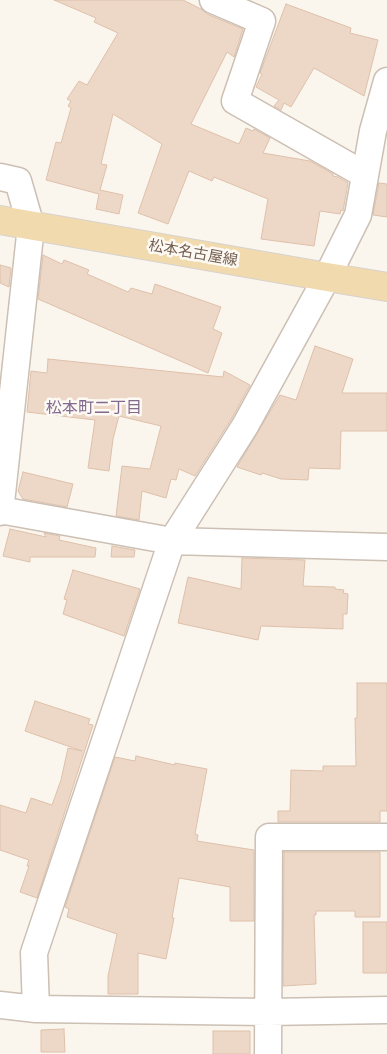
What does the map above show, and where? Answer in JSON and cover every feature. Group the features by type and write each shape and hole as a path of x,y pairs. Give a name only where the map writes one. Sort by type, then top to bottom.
{"main road":[{"name":"松本名古屋線","path":"0,220 387,287"}],"street":[{"path":"213,0 262,21 235,101 365,175"},
{"path":"36,1009 34,953 172,541 245,426 358,215 373,131 387,81"},
{"path":"0,177 18,181 31,226 0,511 172,541 387,547"},
{"path":"268,1054 269,837 387,837"},
{"path":"0,1006 36,1009 267,1012 387,1010"}],"building":[{"path":"54,0 183,0 207,14 243,29 234,57 227,52 191,124 239,144 246,128 253,131 254,129 270,138 263,153 310,161 348,183 343,211 341,210 340,214 320,211 314,246 261,239 268,199 214,177 212,181 189,171 168,224 138,213 162,144 113,114 101,164 107,165 100,190 123,195 119,214 96,209 99,194 46,180 56,142 61,143 71,108 68,106 71,101 67,99 79,81 87,85 118,33 94,22 96,18"},
{"path":"286,4 351,28 350,33 378,40 364,96 314,68 291,107 284,103 281,110 274,106 279,100 256,87"},
{"path":"379,183 387,184 387,217 373,215"},
{"path":"43,255 62,264 64,260 89,270 87,274 128,292 131,288 152,294 155,284 221,307 213,329 222,333 208,373 38,299"},
{"path":"0,265 11,268 9,287 0,283"},
{"path":"315,346 353,359 342,393 387,393 387,431 341,431 340,469 309,468 308,480 281,479 237,467 280,395 296,400"},
{"path":"48,359 223,377 224,371 250,385 232,418 195,476 179,469 176,480 171,479 166,498 142,491 139,520 116,516 122,466 150,469 161,426 119,416 113,439 109,471 88,468 95,420 27,412 31,371 47,373"},
{"path":"23,472 73,484 67,507 23,499 18,491"},
{"path":"10,529 46,537 44,533 60,536 59,540 96,548 95,557 30,557 30,562 3,556"},
{"path":"112,546 135,550 134,557 111,557"},
{"path":"242,558 305,560 303,586 335,587 335,589 344,590 343,593 348,594 347,614 343,614 343,629 261,626 258,640 178,623 188,577 241,589"},
{"path":"73,570 140,589 124,636 63,614 67,600 64,599"},
{"path":"357,683 387,683 387,811 380,811 380,822 278,822 278,811 290,811 291,770 323,771 323,766 356,766 355,718 357,718"},
{"path":"35,701 90,719 88,724 93,725 37,898 20,892 29,866 27,866 29,860 0,850 0,805 26,813 31,798 52,805 61,780 68,748 82,751 25,731"},
{"path":"136,756 175,765 175,763 207,769 195,834 198,835 197,841 254,850 254,921 230,921 230,887 179,878 166,959 138,953 138,994 108,994 108,976 117,934 67,917 69,909 65,907 115,757 135,761"},
{"path":"284,852 380,852 380,917 355,917 355,911 316,911 316,915 314,915 316,984 283,986"},
{"path":"363,922 387,922 387,973 363,973"},
{"path":"64,1029 65,1052 41,1052 41,1030"},
{"path":"213,1031 250,1031 250,1054 213,1054"}],"district":[{"name":"松本町二丁目","path":"94,409"}]}
